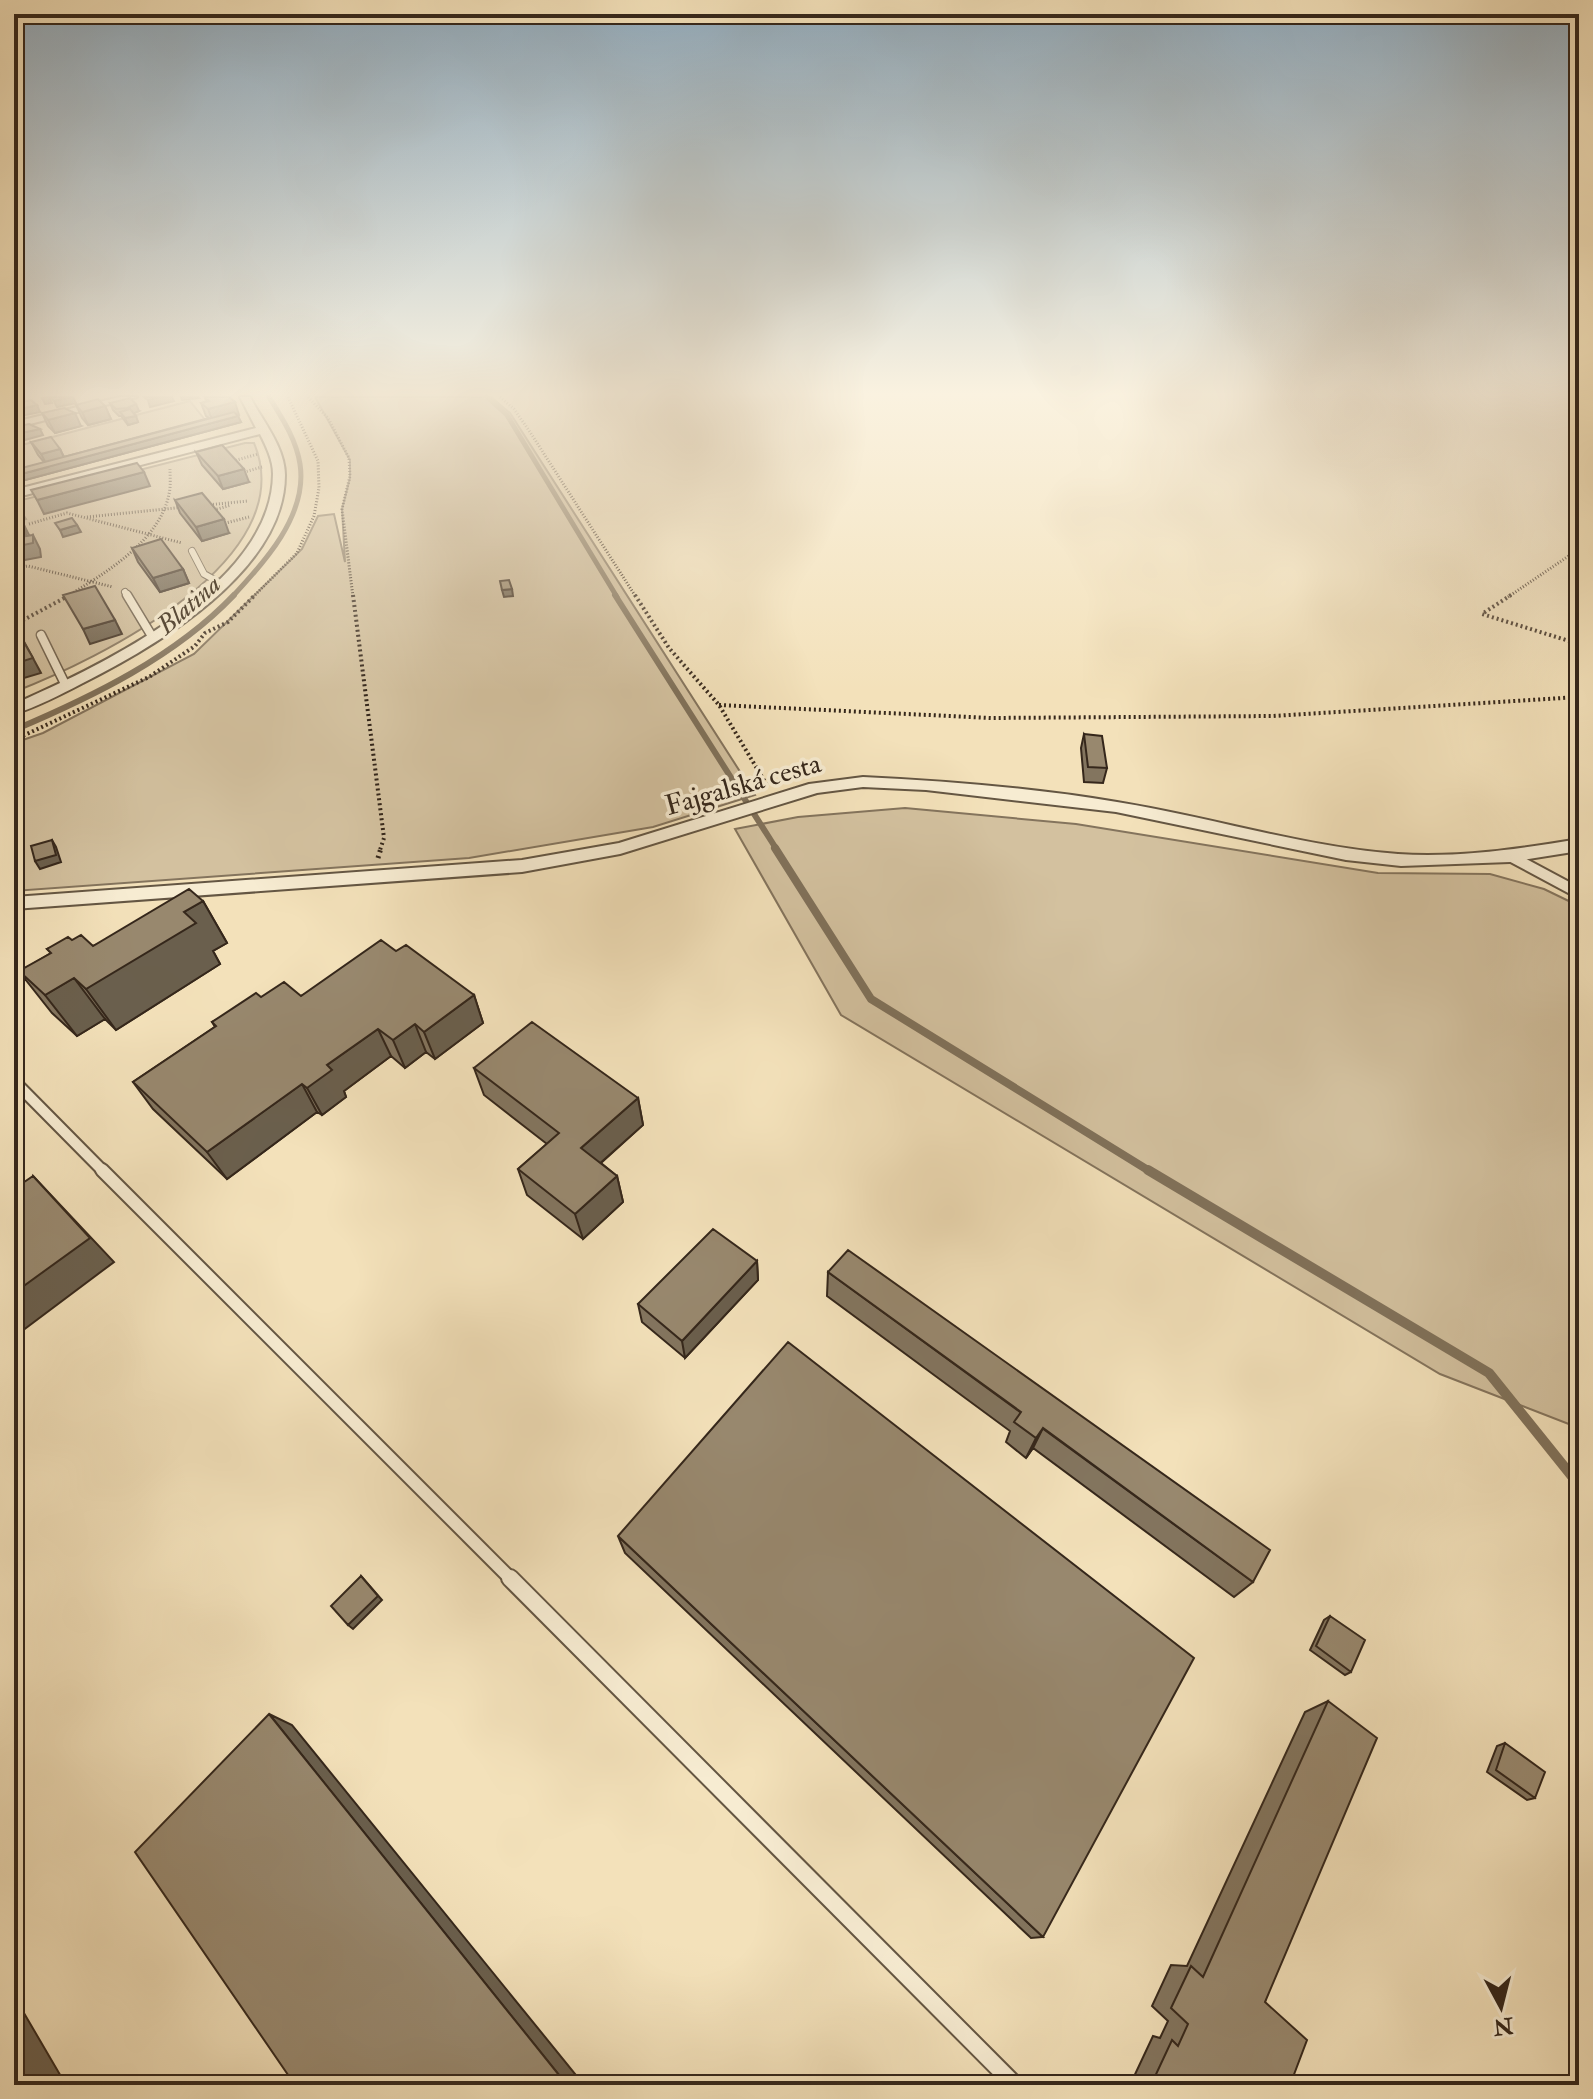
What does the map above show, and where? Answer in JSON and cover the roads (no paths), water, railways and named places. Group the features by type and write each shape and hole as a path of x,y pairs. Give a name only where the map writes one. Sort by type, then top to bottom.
{"street":[{"path":"14,709 66,686 153,638 200,603 259,539 275,510 277,495"},
{"name":"Fajgalská cesta","path":"14,903 471,871 575,858 620,848 773,799 840,784 926,785 1116,807 1346,854 1401,860 1510,856 1579,845"}],"lane":[{"path":"192,551 204,574 220,583"},
{"path":"125,592 153,638"},
{"path":"41,635 66,686"},
{"path":"1510,856 1579,893"},
{"path":"14,1081 1015,2085"}],"waterway":[{"name":"Blatina","path":"233,596 281,537 298,495"},
{"path":"555,495 617,597"},
{"path":"615,595 777,850"},
{"name":"Blatina","path":"14,730 73,704 159,656 186,638 233,596"},
{"path":"775,848 871,999 1151,1172"},
{"path":"1148,1170 1489,1373 1579,1485"}]}
